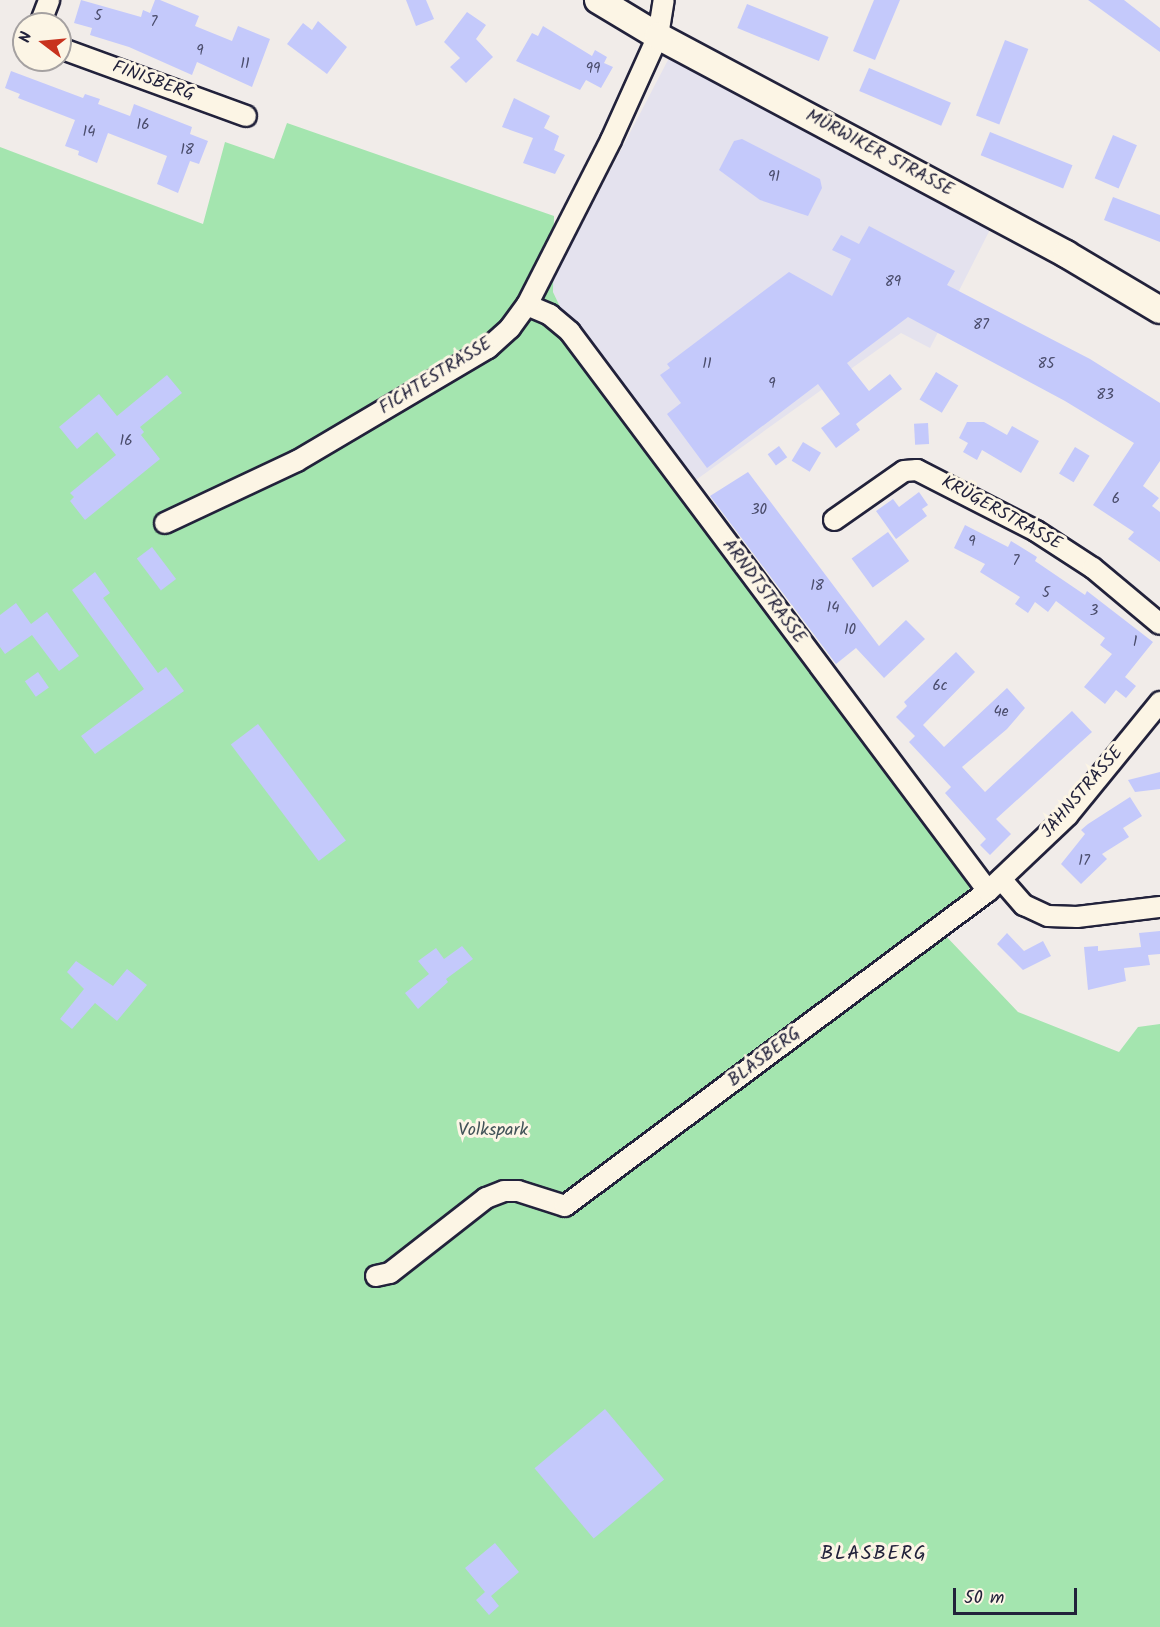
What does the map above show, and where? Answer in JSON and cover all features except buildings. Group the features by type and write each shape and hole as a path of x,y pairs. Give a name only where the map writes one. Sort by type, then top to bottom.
{"main road":[{"name":"MÜRWIKER STRASSE","path":"598,0 658,36 1048,244 1160,310"}],"street":[{"name":"FICHTESTRASSE","path":"165,523 297,461 488,348 527,305 658,36 664,0"},
{"name":"FINISBERG","path":"72,52 246,116"},
{"name":"ARNDTSTRASSE","path":"527,305 550,315 570,332 994,885"},
{"name":"KRÜGERSTRASSE","path":"834,520 904,471 917,470 1036,531 1093,568 1160,624"},
{"name":"JAHNSTRASSE","path":"994,885 1068,815 1160,702"},
{"path":"994,885 1024,905 1048,916 1077,917 1160,907"},
{"name":"BLASBERG","path":"376,1276 390,1273 486,1198 504,1191 518,1191 565,1206 994,885"}],"shaded area":[{"path":"680,37 1003,204 930,348 901,333 686,487 572,332 553,292 553,280"}],"green space":[{"name":"Volkspark","path":"287,123 554,216 553,292 572,332 976,877 944,934 1018,1012 1119,1052 1138,1027 1160,1024 1160,1627 0,1627 0,147 203,224 225,142 274,159"}],"district":[{"name":"BLASBERG","path":"874,1554"}]}
